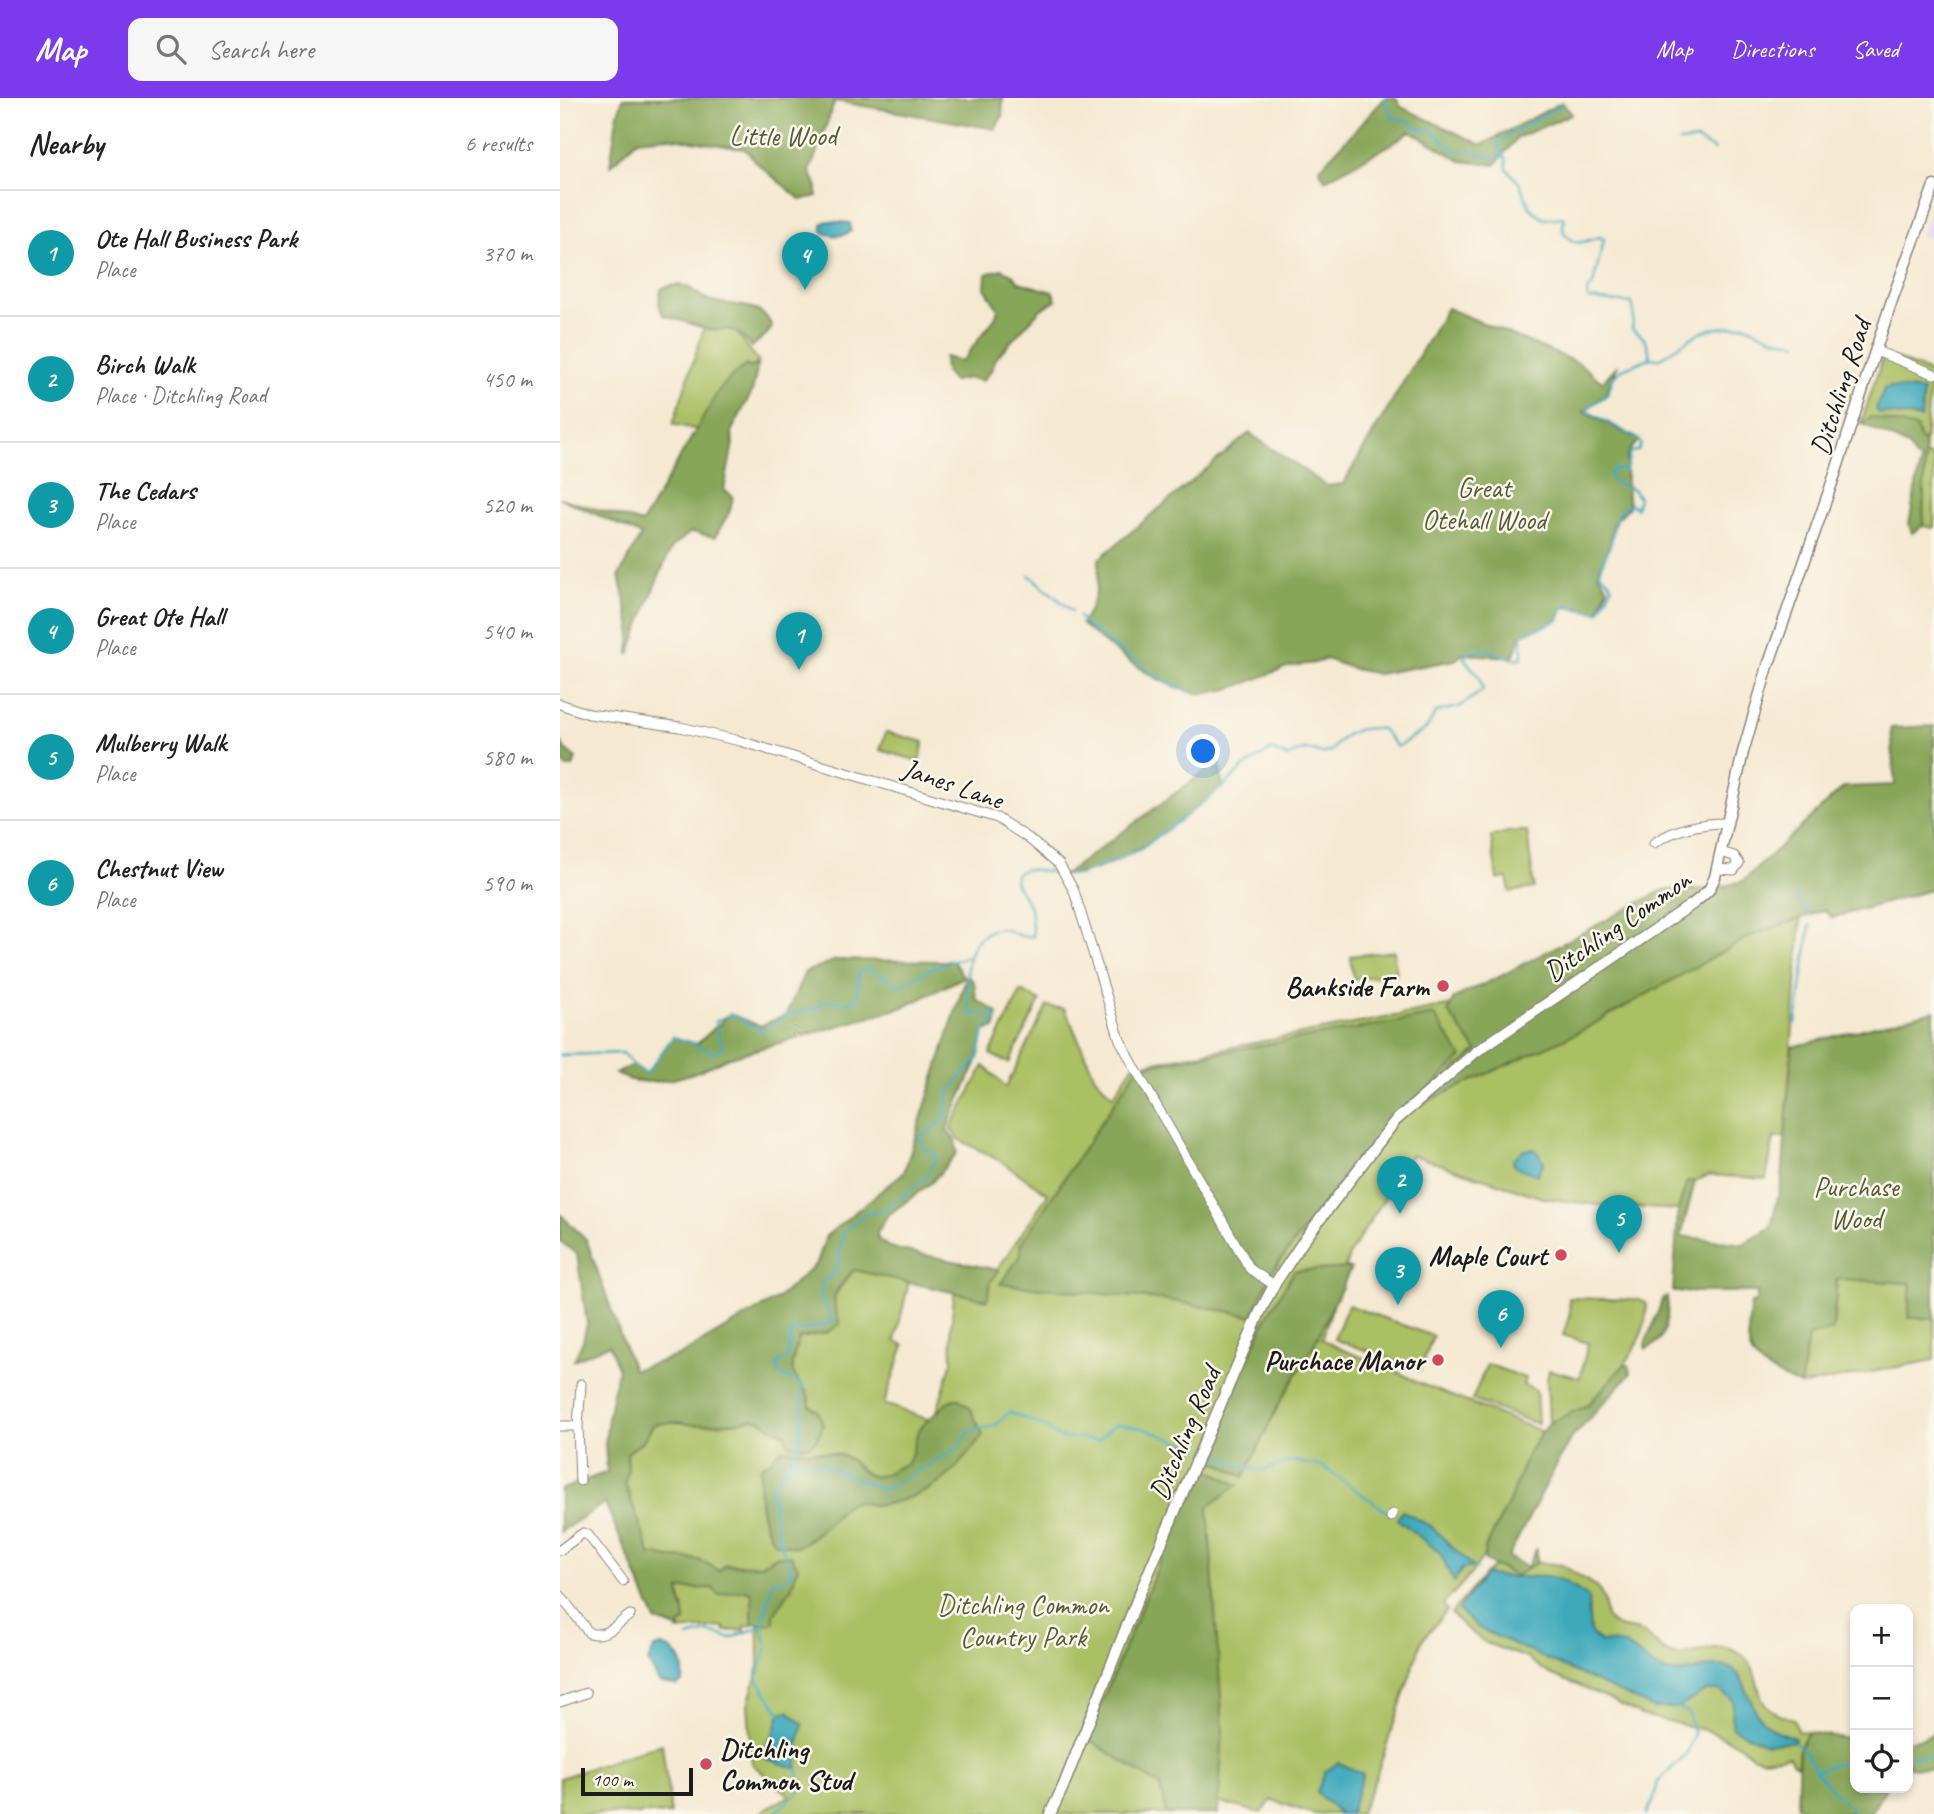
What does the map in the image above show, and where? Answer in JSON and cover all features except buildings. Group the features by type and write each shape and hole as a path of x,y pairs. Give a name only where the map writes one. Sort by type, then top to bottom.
{"main road":[{"name":"Ditchling Road","path":"1790,603 1934,186"},
{"name":"Ditchling Common","path":"1417,1103 1477,1051 1694,903 1709,890 1718,869 1726,823 1768,666 1790,603"},
{"name":"Ditchling Road","path":"1050,1814 1137,1600 1274,1285 1337,1196 1395,1121 1417,1103"}],"street":[{"path":"1876,351 1934,374"},
{"name":"Janes Lane","path":"560,705 589,714 680,727 740,741 997,818 1042,847 1059,864 1068,880 1086,925 1120,1040 1250,1269 1274,1285"},
{"path":"1654,843 1662,832 1710,823 1726,823"},
{"path":"1718,869 1734,870 1739,863 1734,856 1721,852"},
{"path":"580,1481 578,1426 581,1384"},
{"path":"560,1426 578,1426"},
{"path":"560,1550 583,1533 588,1535 623,1581"},
{"path":"560,1595 589,1633 603,1635 630,1615"},
{"path":"560,1702 586,1693"}],"shaded area":[{"path":"1934,203 1934,239 1920,236"}],"green space":[{"name":"Little Wood","path":"623,98 1003,98 1002,117 995,129 835,101 810,171 817,187 817,196 801,200 760,166 745,149 666,137 637,140 610,166 617,117"},
{"path":"1385,98 1396,98 1401,107 1482,145 1562,102 1572,114 1517,138 1495,165 1461,161 1410,131 1392,144 1325,180 1319,169"},
{"path":"1001,269 1012,274 1019,282 1053,292 1056,300 1040,310 994,360 993,368 982,381 970,378 953,381 945,371 944,357 962,361 995,318 998,309 985,288 986,274"},
{"path":"685,286 709,300 753,308 767,318 772,327 752,347 740,334 728,329 710,330 663,315 659,302 662,288"},
{"name":"Great Otehall Wood","path":"1447,308 1579,363 1602,382 1618,365 1606,394 1584,411 1639,440 1627,458 1629,507 1613,523 1610,543 1598,573 1608,588 1598,612 1564,607 1557,620 1521,635 1513,657 1463,654 1455,660 1378,674 1326,659 1289,666 1237,686 1207,693 1192,692 1158,679 1123,657 1081,624 1096,593 1099,559 1249,433 1327,486 1343,484"},
{"path":"707,319 737,333 759,362 750,368 746,365 730,379 718,394 698,430 673,424"},
{"path":"1884,354 1931,373 1925,443 1872,418 1861,423"},
{"path":"747,365 750,368 758,365 752,392 732,430 733,444 724,490 733,496 730,511 715,537 691,532 672,547 629,655 631,628 619,576 641,535 560,498 642,523 719,390"},
{"path":"1871,417 1917,428 1919,438 1925,443 1923,526 1912,533 1909,524 1921,460 1915,458 1908,446 1861,423"},
{"path":"1925,454 1934,458 1934,528 1923,526"},
{"path":"1934,726 1934,889 1831,918 1825,910 1753,935 1579,1032 1408,1110 1477,1051 1448,1012 1454,998 1663,890 1714,889 1743,881 1844,787 1895,785 1891,728"},
{"path":"886,732 924,742 919,761 880,750"},
{"path":"560,740 565,749 576,758 573,767 567,767 560,759"},
{"path":"1219,761 1223,787 1168,829 1127,856 1106,866 1085,873 1064,875"},
{"name":"Ditchling Common Country Park","path":"1844,787 1934,889 1831,918 1825,910 1801,917 1785,1137 1774,1138 1766,1179 1709,1175 1695,1181 1687,1181 1678,1210 1598,1205 1543,1198 1412,1155 1350,1253 1322,1339 1416,1382 1546,1433 1498,1536 1470,1575 1443,1605 1447,1610 1422,1640 1376,1777 1360,1814 1313,1814 1272,1800 1261,1813 1218,1802 1218,1814 761,1814 765,1809 790,1796 752,1764 748,1704 759,1666 758,1584 775,1557 760,1565 725,1564 719,1571 693,1559 651,1557 625,1483 627,1453 642,1442 654,1424 734,1423 751,1419 761,1420 809,1446 816,1440 823,1426 818,1411 810,1406 806,1391 795,1377 793,1360 799,1338 826,1333 833,1297 854,1270 909,1282 895,1341 904,1345 884,1404 930,1420 907,1464 882,1475 869,1475 846,1457 826,1452 803,1453 761,1467 761,1506 770,1535 775,1543 797,1547 811,1539 844,1500 887,1480 948,1439 934,1421 952,1361 951,1328 956,1275 991,1282 1048,1194 1002,1162 960,1140 950,1129 984,1066 1006,1087 1047,1006 1065,1009 1095,1077 1113,1096 1133,1066 1453,1005 1743,881"},
{"path":"1527,831 1534,888 1510,892 1507,878 1497,879 1491,836"},
{"path":"1394,951 1396,974 1353,979 1350,956"},
{"path":"836,960 953,961 964,977 904,1007 727,1058 683,1077 647,1082 631,1080 615,1073 633,1065 646,1074 673,1037 697,1044 730,1014 760,1026 786,1015 805,972"},
{"path":"967,975 974,982 976,999 998,1013 995,1028 984,1031 978,1059 946,1130 955,1140 957,1153 932,1182 887,1216 877,1233 878,1239 887,1246 900,1250 998,1270 991,1282 987,1300 854,1270 835,1294 835,1307 840,1324 826,1333 799,1338 793,1360 795,1377 806,1391 810,1406 818,1411 823,1426 816,1440 809,1446 790,1445 786,1440 786,1433 761,1420 694,1425 678,1422 654,1424 642,1442 627,1453 625,1483 651,1556 656,1554 667,1558 698,1560 719,1571 725,1565 760,1565 775,1557 791,1555 798,1567 791,1589 774,1615 774,1623 771,1625 752,1623 752,1593 746,1590 718,1595 713,1588 680,1589 685,1622 679,1625 680,1629 656,1621 605,1503 560,1532 560,1490 607,1472 605,1444 618,1368 609,1345 574,1360 587,1324 577,1254 560,1241 560,1214 586,1239 633,1370 678,1356 778,1298 817,1263 826,1236 904,1172"},
{"path":"1021,991 1040,1001 1009,1063 990,1054"},
{"name":"Purchase Wood","path":"1934,1011 1934,1318 1908,1318 1911,1283 1837,1279 1833,1330 1808,1336 1800,1386 1760,1364 1750,1349 1748,1337 1751,1303 1757,1301 1757,1292 1673,1292 1678,1210 1687,1181 1695,1181 1681,1236 1743,1244 1771,1227 1782,1180 1792,1047"},
{"path":"1434,1015 1462,1057 1370,1145 1273,1270 1252,1316 1167,1300 1000,1284 1021,1255 1020,1245 1138,1067"},
{"path":"1351,1268 1314,1345 1278,1406 1244,1477 1205,1456 1265,1320 1294,1271"},
{"path":"1837,1279 1911,1283 1908,1317 1934,1318 1934,1360 1800,1386 1808,1336 1833,1330"},
{"path":"1667,1297 1665,1327 1658,1340 1646,1349 1645,1344 1663,1299"},
{"path":"1569,1298 1640,1300 1646,1303 1646,1316 1637,1344 1609,1385 1585,1407 1549,1423 1549,1370 1580,1378 1588,1343 1563,1335 1570,1314"},
{"path":"1348,1305 1433,1336 1420,1370 1334,1339"},
{"path":"1487,1364 1525,1378 1523,1385 1536,1390 1538,1424 1472,1400"},
{"path":"1624,1365 1628,1365 1631,1373 1569,1441 1508,1557 1527,1567 1537,1548 1537,1562 1516,1576 1485,1561 1484,1550 1509,1502 1527,1455 1549,1423 1588,1405"},
{"path":"954,1399 959,1399 970,1408 983,1435 962,1462 941,1482 900,1501 877,1505 858,1502 848,1504 819,1532 797,1547 775,1543 763,1516 760,1486 761,1466 773,1460 775,1454 782,1449 836,1454 849,1459 868,1475 881,1475 907,1464 920,1429"},
{"path":"1200,1465 1238,1485 1208,1507 1223,1729 1218,1814 1166,1814 1160,1786 1087,1738"},
{"path":"1537,1562 1562,1565 1598,1588 1604,1600 1606,1617 1619,1627 1645,1634 1670,1654 1681,1655 1724,1648 1747,1659 1766,1705 1778,1714 1794,1719 1797,1731 1808,1732 1799,1748 1797,1765 1789,1756 1762,1759 1709,1731 1641,1715 1548,1673 1527,1658 1486,1643 1451,1613 1495,1566 1522,1569"},
{"path":"702,1587 746,1590 752,1593 752,1625 745,1626 745,1630 725,1631 724,1627 677,1631 680,1629 684,1608 679,1597 680,1589"},
{"path":"1808,1732 1850,1739 1850,1793 1883,1793 1870,1814 1813,1814 1797,1806 1799,1748"},
{"path":"1934,1733 1934,1769 1913,1767 1913,1740"},
{"path":"662,1744 671,1814 560,1814 560,1778"}],"water":[{"path":"827,221 850,223 851,231 841,235 825,233 822,231 822,224"},
{"path":"1889,387 1923,391 1921,418 1879,413 1876,409 1884,389"},
{"path":"1533,1149 1544,1162 1537,1175 1514,1166 1513,1159 1524,1150"},
{"path":"1402,1511 1431,1526 1473,1567 1462,1569 1454,1582 1440,1553 1397,1519"},
{"path":"1485,1574 1552,1578 1569,1584 1588,1597 1590,1632 1600,1642 1619,1643 1628,1647 1661,1670 1676,1673 1712,1666 1729,1668 1741,1678 1759,1717 1769,1727 1795,1738 1795,1741 1766,1744 1732,1728 1733,1700 1718,1690 1706,1691 1678,1708 1654,1708 1480,1629 1458,1610"},
{"path":"662,1646 673,1651 682,1664 683,1681 677,1686 659,1682 648,1662 654,1648"},
{"path":"788,1711 803,1724 797,1769 764,1758 762,1751 774,1733 780,1713"},
{"path":"1338,1763 1363,1774 1350,1814 1340,1814 1317,1793 1325,1772"}],"waterway":[{"path":"1385,98 1392,118 1410,121 1416,128 1432,130 1455,151 1475,152 1493,158 1503,154 1507,169 1520,184 1530,208 1544,219 1563,217 1563,231 1574,242 1600,237 1604,239 1593,284 1587,291 1588,299 1632,303 1632,329 1646,341 1650,358"},
{"path":"1503,154 1497,143 1562,105"},
{"path":"1679,142 1697,140 1715,150"},
{"path":"1068,874 1079,875 1140,850 1223,787 1244,767 1271,750 1287,757 1304,750 1321,754 1332,751 1341,739 1353,732 1374,728 1382,729 1397,747 1427,728 1436,712 1459,707 1483,690 1479,677 1464,658 1468,653 1485,649 1515,659 1522,658 1522,637 1526,630 1538,629 1559,620 1567,605 1599,612 1612,587 1600,573 1610,546 1615,521 1625,507 1632,504 1636,509 1639,498 1634,490 1612,481 1609,474 1615,469 1626,470 1630,452 1638,451 1641,444 1635,437 1589,412 1588,408 1607,395 1614,376 1622,369 1650,358 1659,359 1697,334 1711,329 1744,325 1773,338 1798,343"},
{"path":"1029,575 1072,611"},
{"path":"1079,617 1088,627 1155,675 1190,691"},
{"path":"780,1713 757,1679 767,1647 762,1626 773,1581 786,1579 792,1571 779,1540 770,1490 790,1461 799,1441 803,1385 779,1374 777,1364 788,1357 791,1331 834,1322 820,1297 823,1282 837,1269 843,1232 866,1213 881,1212 925,1179 937,1157 924,1148 919,1137 944,1120 949,1091 978,1059 984,1031 997,1020 994,1014 970,1014 967,972 975,943 986,933 997,929 1019,936 1033,936 1030,907 1015,882 1016,874 1025,869 1061,873"},
{"path":"1796,897 1809,914"},
{"path":"1796,1023 1810,925"},
{"path":"560,1055 623,1053 633,1065 646,1074 673,1037 713,1053 723,1047 715,1022 730,1014 763,1031 787,1015 817,1008 827,1000 851,1003 858,998 858,973 868,968 900,986 931,968 969,956"},
{"path":"792,1461 818,1463 884,1490 956,1449 970,1431 995,1426 1009,1412 1044,1426 1060,1438 1097,1441 1115,1424 1142,1428 1198,1448"},
{"path":"1205,1451 1249,1468 1264,1470 1291,1461 1322,1466 1389,1513"},
{"path":"1473,1567 1477,1569"},
{"path":"688,1637 708,1632 731,1638 762,1626"},
{"path":"1646,1814 1653,1802 1658,1782 1687,1753 1694,1734 1688,1712 1678,1708"},
{"path":"1795,1741 1817,1773 1856,1814"},
{"path":"1913,1756 1934,1757"},
{"path":"1815,1771 1850,1760"},
{"path":"774,1814 802,1789 797,1769"}],"place":[{"name":"Great Ote Hall","path":"805,290"},
{"name":"Ote Hall Business Park","path":"799,670"},
{"name":"Bankside Farm","path":"1443,986"},
{"name":"Birch Walk","path":"1400,1214"},
{"name":"Mulberry Walk","path":"1619,1253"},
{"name":"Maple Court","path":"1561,1255"},
{"name":"The Cedars","path":"1398,1305"},
{"name":"Chestnut View","path":"1501,1348"},
{"name":"Purchace Manor","path":"1438,1360"},
{"name":"Ditchling Common Stud","path":"706,1764"}]}
